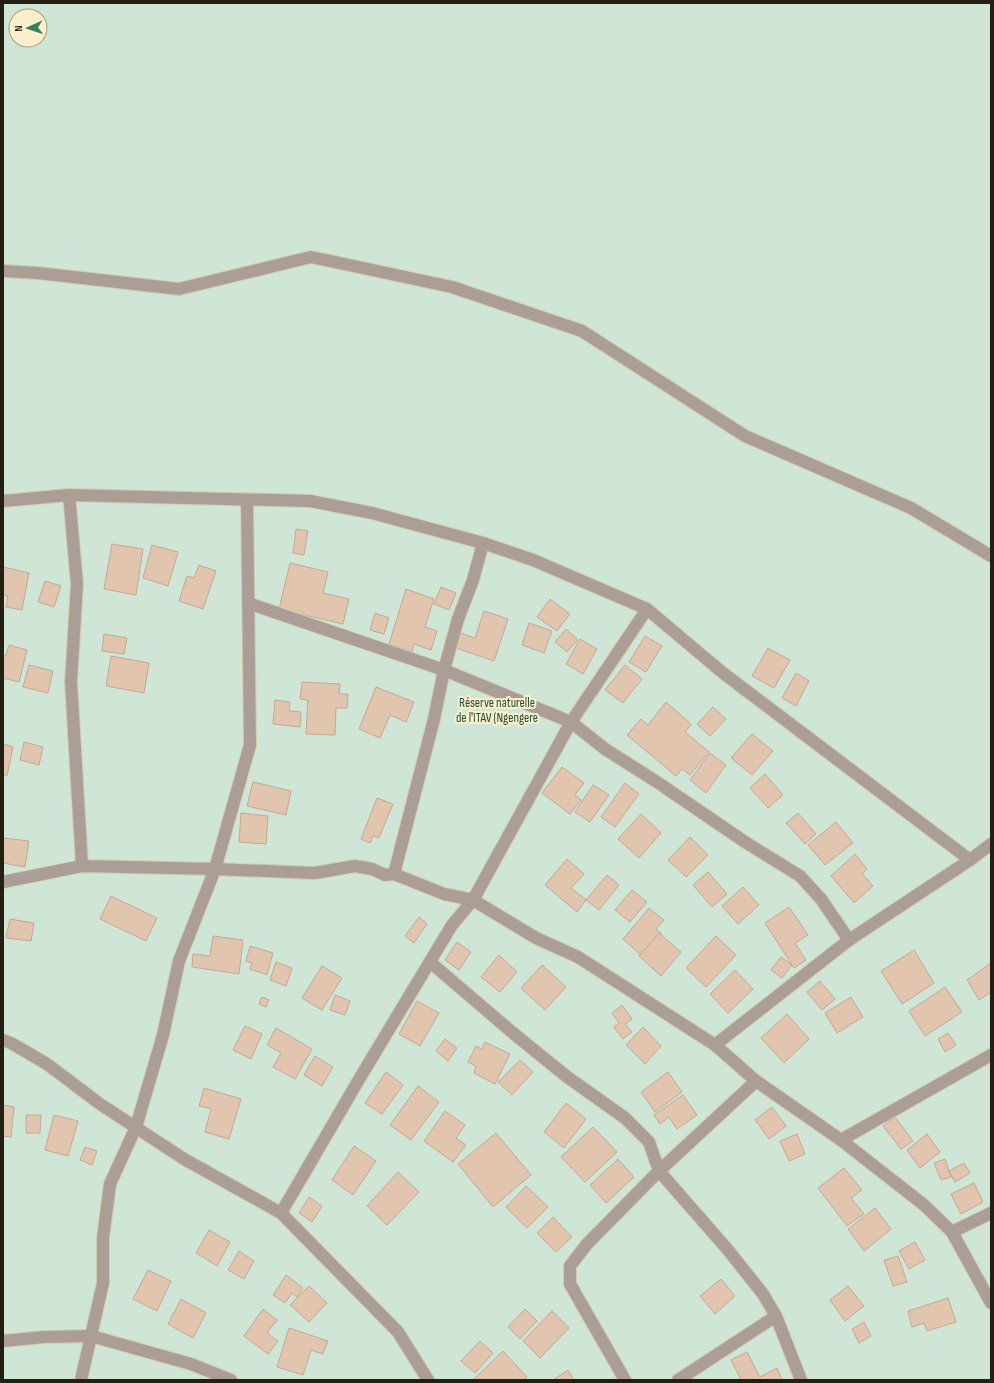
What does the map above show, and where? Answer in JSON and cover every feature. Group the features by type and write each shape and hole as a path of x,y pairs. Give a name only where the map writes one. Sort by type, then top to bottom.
{"street":[{"path":"3,271 38,273 179,289 311,257 452,287 582,331 745,436 911,508 991,556"},
{"path":"69,496 77,584 71,682 82,866"},
{"path":"3,501 69,496 310,501 372,513 483,544 533,560 647,609 723,672 970,860"},
{"path":"81,1380 103,1283 103,1238 110,1184 136,1127 163,1035 179,961 215,869 250,745 246,500"},
{"path":"394,874 434,719 444,670 458,619 473,580 483,544"},
{"path":"248,603 444,670 571,722 605,749 658,782 745,842 800,876 821,898 849,940"},
{"path":"281,1213 452,925 472,900 571,722 647,609"},
{"path":"715,1045 849,940 970,860 991,844"},
{"path":"3,882 82,866 315,873 355,866 372,869 384,875 394,874 444,894 472,900 536,938 578,957 715,1045 756,1081 842,1140 924,1205 952,1232 991,1303"},
{"path":"430,962 560,1071 625,1118 649,1142 659,1171 728,1250 763,1294 776,1316 801,1380"},
{"path":"3,1040 11,1043 46,1064 100,1104 184,1158 281,1213 398,1332 428,1380"},
{"path":"842,1140 991,1054"},
{"path":"625,1380 570,1284 570,1266 587,1244 659,1171 756,1081"},
{"path":"952,1232 991,1213"},
{"path":"678,1380 776,1316"},
{"path":"3,1342 44,1337 91,1336 191,1364 231,1380"}],"green space":[{"name":"Réserve naturelle de l'ITAV (Ngengere","path":"3,3 991,3 991,1380 3,1380"}],"building":[{"path":"296,529 308,531 304,555 293,553"},
{"path":"112,544 143,549 136,595 104,589"},
{"path":"152,545 178,552 168,586 143,578"},
{"path":"290,563 328,572 323,593 349,599 343,624 279,609"},
{"path":"199,565 216,571 203,609 179,601 187,576 194,578"},
{"path":"3,567 29,573 22,610 6,607 8,596 3,595"},
{"path":"45,581 61,586 54,607 38,602"},
{"path":"441,587 456,593 449,610 434,604"},
{"path":"406,589 434,599 425,627 437,631 431,650 414,644 412,652 389,644"},
{"path":"550,599 570,614 557,631 537,617"},
{"path":"484,611 508,619 494,661 453,647 458,632 475,638"},
{"path":"375,613 389,618 384,634 370,630"},
{"path":"529,623 552,631 544,653 522,645"},
{"path":"566,629 578,640 567,652 555,642"},
{"path":"104,634 127,638 124,654 102,651"},
{"path":"645,636 662,646 646,672 629,662"},
{"path":"580,639 597,649 583,674 566,664"},
{"path":"9,645 27,650 19,682 3,678 3,655 6,656"},
{"path":"768,648 790,660 774,688 752,676"},
{"path":"111,656 149,663 144,693 106,686"},
{"path":"29,665 53,671 48,693 23,687"},
{"path":"625,665 642,679 623,703 605,690"},
{"path":"796,673 809,681 796,706 782,698"},
{"path":"302,682 340,684 339,694 348,694 347,708 336,708 335,735 306,734 308,700 300,699"},
{"path":"376,687 414,702 406,722 390,715 380,738 359,729"},
{"path":"275,700 290,702 289,711 301,712 300,727 273,724"},
{"path":"666,702 691,724 685,732 709,752 690,775 682,769 676,776 627,735 641,719 648,725"},
{"path":"713,707 726,719 710,736 697,724"},
{"path":"752,734 773,751 752,775 731,758"},
{"path":"24,742 43,747 39,765 20,760"},
{"path":"3,744 13,747 7,776 3,775"},
{"path":"710,753 726,765 706,793 690,780"},
{"path":"562,767 584,783 575,795 581,800 570,814 542,793"},
{"path":"765,774 783,795 768,808 750,788"},
{"path":"253,782 291,791 286,815 247,806"},
{"path":"625,783 639,794 615,827 601,817"},
{"path":"593,785 609,795 590,822 575,812"},
{"path":"377,798 393,804 379,838 373,836 370,843 361,839"},
{"path":"241,813 268,816 266,844 239,842"},
{"path":"798,813 816,834 805,844 786,823"},
{"path":"641,814 661,833 639,858 618,839"},
{"path":"836,822 853,843 825,865 808,845"},
{"path":"690,837 708,855 686,877 668,860"},
{"path":"3,838 29,841 25,867 3,863"},
{"path":"855,854 867,869 862,874 873,886 854,903 831,876"},
{"path":"567,859 584,874 571,888 586,900 577,912 545,885"},
{"path":"708,872 727,894 712,907 693,885"},
{"path":"607,875 619,885 599,910 586,900"},
{"path":"743,887 759,905 738,924 722,906"},
{"path":"632,890 647,902 630,922 615,910"},
{"path":"111,896 157,918 146,941 100,919"},
{"path":"789,907 808,935 795,943 806,960 794,968 765,923"},
{"path":"649,908 664,920 656,929 661,933 642,956 623,939"},
{"path":"419,917 427,924 414,943 405,936"},
{"path":"10,919 34,923 31,941 6,938"},
{"path":"659,933 681,952 661,976 639,956"},
{"path":"213,936 243,940 239,974 192,967 193,954 210,956"},
{"path":"716,936 736,955 706,987 686,968"},
{"path":"457,942 471,952 459,970 445,960"},
{"path":"250,946 273,953 267,975 250,969 252,963 246,961"},
{"path":"914,950 934,983 902,1004 881,971"},
{"path":"499,955 517,972 500,992 481,977"},
{"path":"781,957 792,965 782,978 771,970"},
{"path":"276,962 292,968 286,986 270,980"},
{"path":"991,963 991,992 979,1000 967,980"},
{"path":"542,965 566,987 545,1010 521,988"},
{"path":"322,966 342,978 322,1010 302,998"},
{"path":"735,970 753,989 728,1013 710,994"},
{"path":"820,981 835,999 822,1010 807,992"},
{"path":"945,987 962,1012 925,1036 909,1011"},
{"path":"335,995 350,1001 345,1015 330,1010"},
{"path":"262,997 269,1000 266,1007 259,1004"},
{"path":"851,997 863,1017 837,1033 825,1013"},
{"path":"417,1001 439,1013 420,1046 399,1034"},
{"path":"622,1005 632,1019 625,1024 632,1032 623,1039 614,1027 619,1023 612,1013"},
{"path":"787,1014 809,1039 784,1063 761,1038"},
{"path":"245,1026 262,1034 251,1059 233,1050"},
{"path":"643,1027 661,1046 645,1064 626,1045"},
{"path":"276,1028 312,1049 295,1079 273,1067 281,1053 267,1045"},
{"path":"948,1033 956,1045 945,1052 938,1039"},
{"path":"445,1039 457,1048 448,1061 436,1051"},
{"path":"485,1042 510,1054 495,1084 474,1073 476,1066 468,1062 476,1046 482,1049"},
{"path":"315,1056 333,1067 322,1086 304,1075"},
{"path":"520,1060 533,1072 512,1095 498,1082"},
{"path":"386,1072 403,1085 382,1114 365,1103"},
{"path":"668,1072 682,1092 655,1112 641,1092"},
{"path":"418,1086 439,1102 411,1140 390,1125"},
{"path":"204,1088 241,1099 229,1139 205,1132 211,1109 199,1106"},
{"path":"683,1095 697,1115 677,1129 669,1117 660,1124 654,1115"},
{"path":"566,1103 586,1119 564,1148 544,1132"},
{"path":"3,1105 14,1107 11,1137 3,1136"},
{"path":"772,1107 786,1126 769,1139 755,1120"},
{"path":"445,1111 465,1125 456,1138 466,1145 453,1162 424,1141"},
{"path":"26,1115 41,1115 40,1133 26,1133"},
{"path":"54,1115 78,1121 68,1156 45,1150"},
{"path":"895,1117 913,1141 901,1149 883,1126"},
{"path":"593,1127 617,1152 585,1182 561,1157"},
{"path":"496,1133 531,1175 493,1207 458,1164"},
{"path":"797,1134 805,1154 789,1161 780,1141"},
{"path":"927,1134 940,1152 920,1168 907,1150"},
{"path":"354,1146 376,1161 353,1195 332,1180"},
{"path":"85,1147 97,1151 92,1165 80,1160"},
{"path":"618,1159 634,1177 606,1203 590,1185"},
{"path":"945,1159 951,1177 941,1180 934,1163"},
{"path":"964,1163 970,1173 955,1182 949,1171"},
{"path":"844,1168 862,1190 851,1198 864,1214 847,1226 818,1188"},
{"path":"398,1172 419,1192 387,1225 367,1206"},
{"path":"974,1183 983,1202 961,1214 951,1194"},
{"path":"526,1186 548,1207 527,1228 506,1207"},
{"path":"309,1197 322,1206 312,1222 299,1213"},
{"path":"875,1208 891,1229 864,1251 848,1229"},
{"path":"553,1217 572,1237 556,1252 537,1233"},
{"path":"209,1230 230,1242 217,1266 196,1253"},
{"path":"915,1242 925,1260 909,1269 899,1251"},
{"path":"239,1251 254,1261 244,1279 228,1270"},
{"path":"898,1256 907,1282 893,1286 884,1260"},
{"path":"148,1270 171,1281 157,1311 133,1299"},
{"path":"286,1275 303,1288 297,1297 292,1293 285,1303 273,1295"},
{"path":"721,1279 735,1296 715,1314 700,1296"},
{"path":"309,1286 327,1303 309,1322 290,1305"},
{"path":"848,1286 864,1306 845,1321 830,1300"},
{"path":"948,1298 956,1322 927,1331 924,1323 912,1327 908,1311"},
{"path":"181,1299 206,1313 193,1338 168,1324"},
{"path":"263,1309 277,1320 267,1333 278,1341 268,1354 244,1336"},
{"path":"525,1309 537,1321 520,1339 508,1327"},
{"path":"552,1311 569,1328 540,1358 523,1341"},
{"path":"864,1322 871,1336 859,1343 852,1329"},
{"path":"289,1328 328,1341 323,1354 311,1350 303,1375 277,1367"},
{"path":"480,1341 493,1353 475,1373 461,1361"},
{"path":"503,1351 527,1377 523,1380 473,1380"},
{"path":"747,1352 760,1377 777,1368 782,1380 741,1380 731,1360"},
{"path":"568,1370 574,1380 553,1380"}]}
